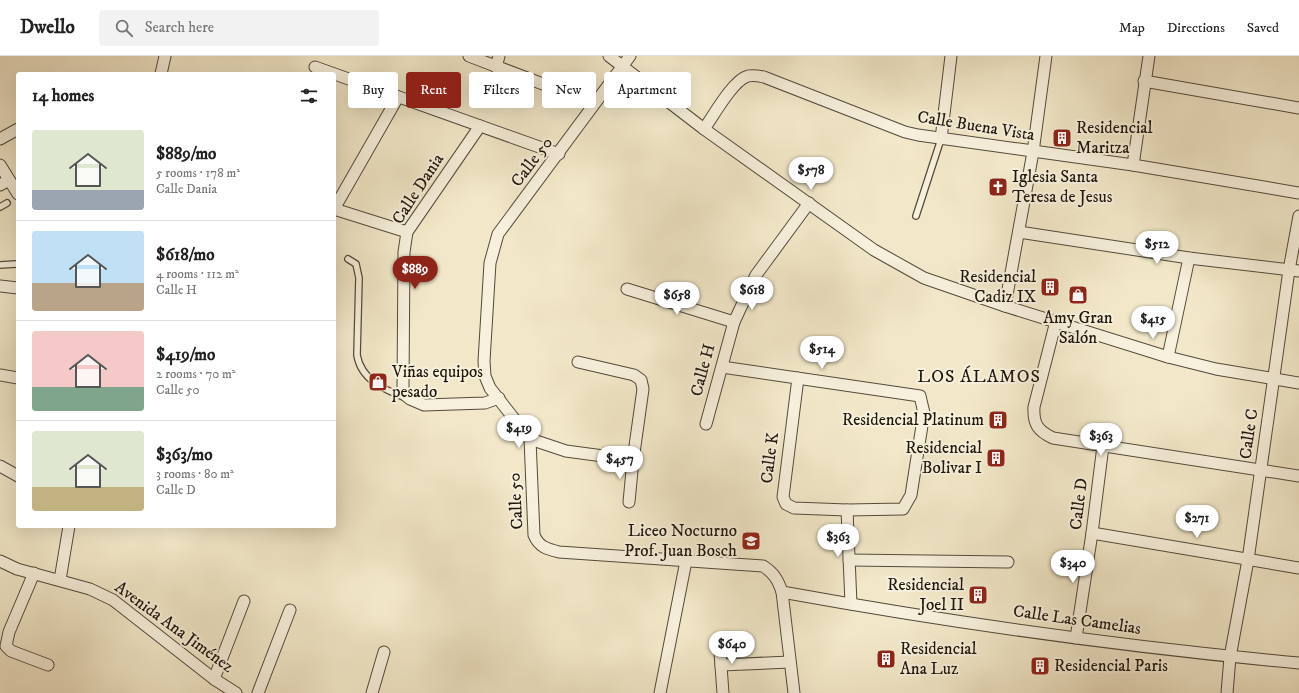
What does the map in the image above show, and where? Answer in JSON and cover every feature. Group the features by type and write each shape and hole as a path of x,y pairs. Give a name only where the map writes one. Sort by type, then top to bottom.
{"street":[{"path":"161,72 165,56"},
{"path":"469,56 496,68 542,84"},
{"path":"496,68 499,56"},
{"path":"609,56 704,128 809,203 897,264 924,278 1005,306 1056,320 1168,357 1216,369 1299,383"},
{"name":"Calle 50","path":"630,56 559,154 498,234 493,247 490,263 484,362 486,376 490,388 530,439 534,535 537,542 542,547 560,552 763,566 771,571 779,581 782,592 794,693"},
{"path":"941,139 951,56"},
{"path":"1005,306 1033,152 1046,56"},
{"path":"1133,165 1148,56"},
{"path":"315,67 329,72"},
{"path":"336,75 348,79"},
{"name":"Calle Buena Vista","path":"704,128 737,82 748,76 756,76 764,77 905,132 941,139 1133,165 1299,193"},
{"path":"1144,81 1299,108"},
{"path":"398,97 559,154"},
{"path":"336,206 392,108"},
{"name":"Calle Dania","path":"410,399 405,394 403,388 404,252 408,232 480,126"},
{"path":"0,139 16,130"},
{"path":"0,165 5,182 16,192"},
{"name":"Calle H","path":"706,424 734,322 756,275 809,203"},
{"path":"336,210 408,232"},
{"name":"Calle C","path":"1227,693 1230,657 1248,560 1274,379 1294,271 1299,216"},
{"path":"1019,232 1189,258 1294,271"},
{"path":"1168,357 1189,258"},
{"path":"0,286 16,288"},
{"path":"627,289 734,322"},
{"path":"1056,320 1034,407 1033,417 1036,426 1043,433 1053,438 1299,476"},
{"path":"578,362 634,375 641,380 643,389 629,502"},
{"path":"722,367 920,396 924,414 912,495 903,509 847,510 851,604"},
{"path":"0,375 16,378"},
{"name":"Calle K","path":"798,378 782,497 786,504 794,508 847,510"},
{"path":"410,399 424,405 485,403 499,398"},
{"path":"530,439 566,451 633,460"},
{"name":"Calle D","path":"1076,638 1092,533 1103,446"},
{"path":"0,466 16,475"},
{"path":"60,580 69,528"},
{"path":"1092,533 1299,568"},
{"path":"849,560 1008,562"},
{"name":"Avenida Ana Jiménez","path":"0,561 17,568 90,589 113,600 214,679 236,693"},
{"path":"660,693 686,561"},
{"path":"34,573 9,632 6,646 11,651 48,665"},
{"name":"Calle Las Camelias","path":"782,592 1076,638 1230,657 1299,663"},
{"path":"214,679 244,601"},
{"path":"258,693 290,610"},
{"path":"719,639 723,693"},
{"path":"372,693 384,652"},
{"path":"721,664 790,662"}],"lane":[{"path":"916,216 941,139"},
{"path":"0,207 7,203"},
{"path":"348,259 356,264 359,278 359,365 363,372 376,384 388,391 410,399"},
{"path":"0,265 16,264"}],"place":[{"name":"Residencial Maritza","path":"1062,138"},
{"name":"Iglesia Santa Teresa de Jesus","path":"998,187"},
{"name":"Residencial Cadiz IX","path":"1050,287"},
{"name":"Amy Gran Salón","path":"1078,295"},
{"name":"Viñas equipos pesado","path":"378,382"},
{"name":"Residencial Platinum","path":"998,420"},
{"name":"Residencial Bolivar I","path":"996,458"},
{"name":"Liceo Nocturno Prof. Juan Bosch","path":"751,541"},
{"name":"Residencial Joel II","path":"978,595"},
{"name":"Residencial Ana Luz","path":"886,659"},
{"name":"Residencial Paris","path":"1040,666"}],"district":[{"name":"LOS ÁLAMOS","path":"979,377"}]}
